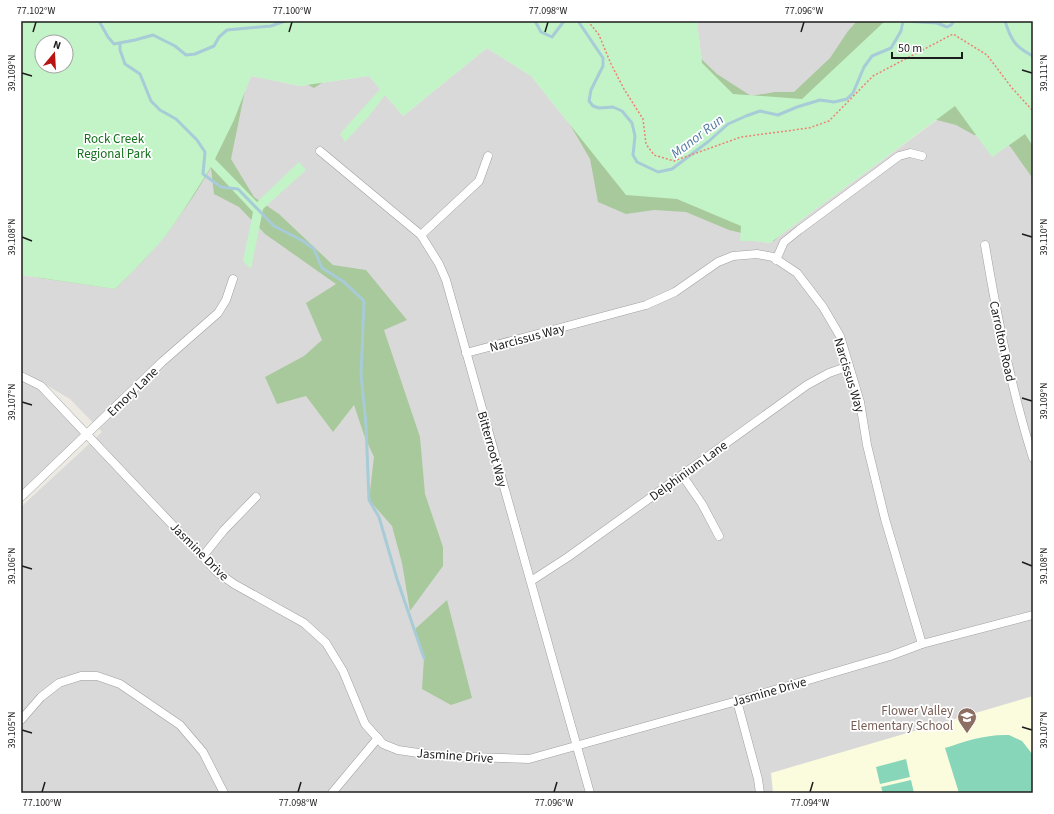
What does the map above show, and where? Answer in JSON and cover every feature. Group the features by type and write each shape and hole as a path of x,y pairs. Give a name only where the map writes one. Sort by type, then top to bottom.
{"street":[{"name":"Bitterroot Way","path":"320,151 421,235 439,264 446,280 590,793"},
{"path":"776,260 784,242 899,156 910,153 922,156"},
{"path":"421,235 479,181 488,156"},
{"name":"Carrolton Road","path":"985,245 998,323 1020,420 1033,458"},
{"name":"Narcissus Way","path":"466,353 646,305 675,292 718,262 733,256 757,254 772,257 797,274 823,307 840,336 860,402 867,445 885,519 922,644"},
{"name":"Emory Lane","path":"21,497 162,362 218,313 226,300 233,279"},
{"name":"Delphinium Lane","path":"531,581 568,557 807,385 829,373 849,366"},
{"name":"Jasmine Drive","path":"21,376 41,386 217,572 234,584 304,623 326,643 343,671 365,724 383,744 398,750 439,756 529,759 737,701 890,656 922,644 1033,615"},
{"path":"682,475 702,504 719,536"},
{"path":"203,556 224,530 256,497"},
{"path":"21,720 41,697 59,683 81,676 97,676 120,684 180,725 203,752 224,793"},
{"path":"737,701 758,779 760,793"},
{"path":"332,793 378,738"}],"path":[{"path":"588,21 599,35 621,83 643,118 646,144 654,155 674,161 741,137 810,128 829,121 873,76 953,34 987,55 1012,88 1033,111"}],"shaded area":[{"path":"697,21 885,21 802,99 733,94 702,63"},
{"path":"487,48 531,76 626,194 741,226 741,241 770,243 956,106 1026,134 1033,146 1033,793 21,793 21,507 102,432 70,399 21,370 21,275 115,289 145,259 168,232 193,197 211,167 234,120 251,76 300,86 369,76 403,116"},
{"path":"21,376 41,386 87,434 21,497"},
{"name":"Flower Valley Elementary School","path":"1033,696 1033,793 773,793 771,773"}],"green space":[{"name":"Rock Creek Regional Park","path":"21,21 696,21 695,53 717,74 751,96 775,92 794,92 830,58 848,31 857,21 1033,21 1033,206 1031,176 1001,135 974,135 956,125 933,119 790,224 774,241 729,230 686,212 654,210 626,214 598,202 590,159 565,116 524,55 488,25 452,24 388,40 314,88 287,74 250,66 231,159 254,197 279,214 333,265 366,270 407,320 384,330 420,437 425,494 443,547 443,566 410,611 402,563 392,526 369,500 374,457 364,435 354,405 333,432 306,396 277,404 265,377 304,356 322,340 306,303 336,284 265,234 239,207 214,194 211,168 193,197 168,232 145,259 115,289 40,278 21,273"},
{"name":"Rock Creek Regional Park","path":"21,21 697,21 702,63 733,94 802,99 885,21 1033,21 1033,146 1025,134 992,157 955,106 770,243 740,241 741,226 677,199 626,195 531,76 487,48 403,116 385,95 369,116 345,142 340,134 380,89 369,76 300,86 251,76 234,120 215,159 257,202 299,162 306,170 263,209 251,269 243,261 253,212 211,167 163,239 115,289 21,275"},
{"path":"447,600 472,698 451,705 422,689 424,658 414,630"},
{"path":"1009,735 1022,741 1033,755 1033,793 959,793 945,748 984,737"},
{"path":"906,759 910,777 880,784 876,767"},
{"path":"911,780 914,793 883,793 881,787"}],"waterway":[{"name":"Manor Run","path":"99,21 108,37 114,44 153,35 175,46 186,55 195,54 214,46 219,37 227,30 271,26 285,21"},
{"name":"Manor Run","path":"535,21 541,32 552,37 564,21"},
{"name":"Manor Run","path":"578,21 603,58 603,66 591,90 589,101 593,106 599,108 613,107 622,111 632,123 635,136 633,155 637,162 658,172 672,169 709,141 728,124 746,116 760,111 778,115 820,100 834,102 847,99 853,93 864,67 872,56 891,48 901,31 903,21 937,23 947,27 954,21"},
{"name":"Manor Run","path":"1005,21 1014,42 1033,56"},
{"path":"120,43 120,50 125,64 140,74 151,101 160,110 176,119 197,140 205,152 203,174 221,187 238,189 274,226 303,241 314,249 322,268 344,282 364,301 361,375 366,425 369,500 379,517 397,579 424,658"}],"place":[{"name":"Flower Valley Elementary School","path":"967,734"}]}
